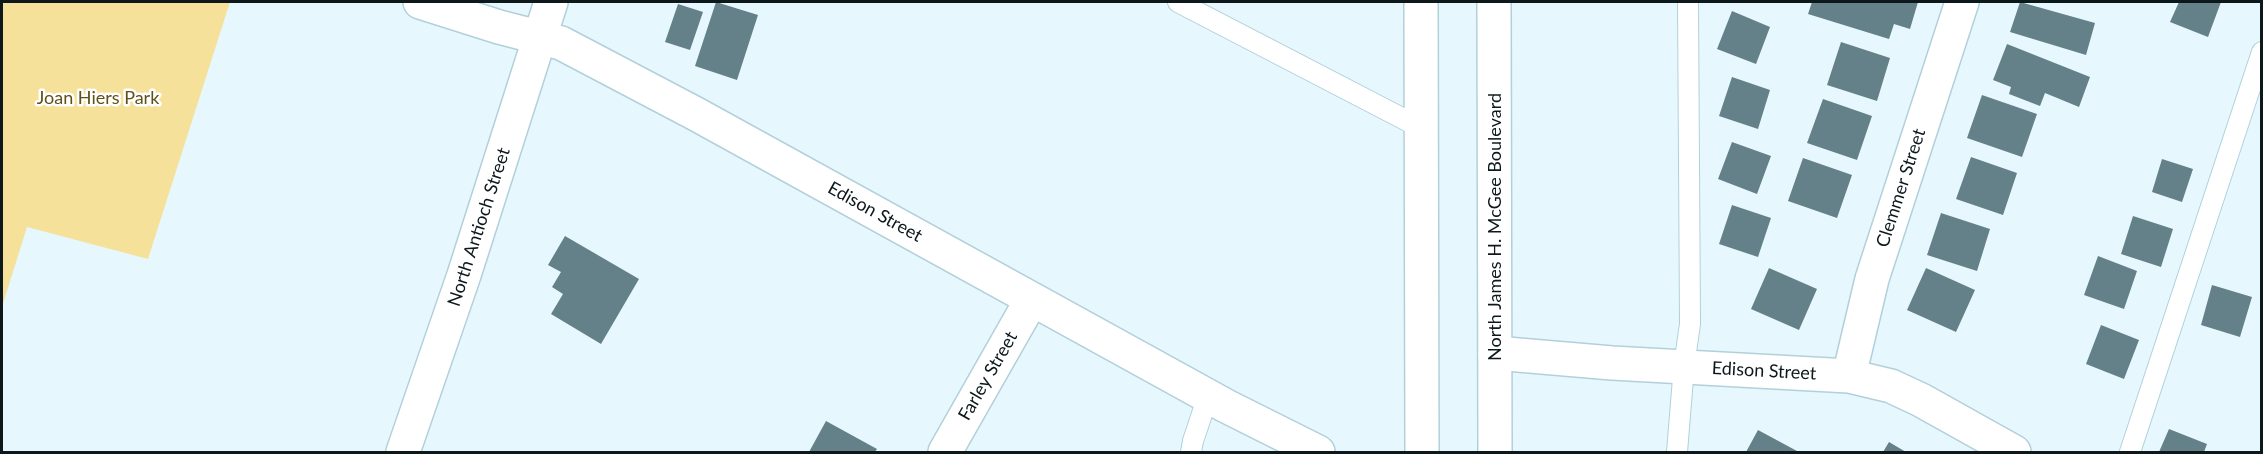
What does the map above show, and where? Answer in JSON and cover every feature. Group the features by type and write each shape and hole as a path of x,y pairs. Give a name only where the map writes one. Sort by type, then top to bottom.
{"street":[{"name":"Edison Street","path":"420,2 499,27 561,43 696,114 1208,396 1318,453"},
{"name":"North Antioch Street","path":"403,453 464,275 551,2"},
{"path":"1421,2 1422,453"},
{"name":"North James H. McGee Boulevard","path":"1494,2 1495,453"},
{"name":"Clemmer Street","path":"1849,376 1872,279 1962,2"},
{"name":"Farley Street","path":"945,453 1032,300"},
{"name":"Edison Street","path":"1495,353 1612,363 1849,376 1891,386 1921,400 2014,453"}],"lane":[{"path":"1178,2 1422,128"},
{"path":"1677,453 1690,324 1688,2"},
{"path":"2130,453 2262,52"},
{"path":"1191,453 1208,396"}],"green space":[{"name":"Joan Hiers Park","path":"2,2 230,2 148,259 27,227 2,307"}],"building":[{"path":"716,2 758,15 737,80 695,66"},
{"path":"1812,2 1918,2 1910,29 1894,24 1889,39 1808,14"},
{"path":"2020,2 2095,23 2086,55 2010,32"},
{"path":"2179,2 2221,2 2208,37 2170,22"},
{"path":"678,4 703,12 690,50 665,42"},
{"path":"1732,11 1770,27 1756,64 1717,49"},
{"path":"1841,42 1890,58 1877,101 1827,85"},
{"path":"2007,44 2090,77 2079,107 2045,93 2040,106 2009,94 2011,87 1993,80"},
{"path":"1732,77 1770,90 1758,129 1719,116"},
{"path":"1982,95 2037,114 2022,157 1967,138"},
{"path":"1823,99 1872,116 1857,160 1807,143"},
{"path":"1732,142 1771,156 1757,194 1718,179"},
{"path":"1971,157 2017,173 2003,215 1956,199"},
{"path":"1803,158 1852,175 1837,218 1788,201"},
{"path":"2162,159 2193,169 2182,202 2152,192"},
{"path":"1732,205 1771,218 1758,257 1719,244"},
{"path":"1941,213 1990,229 1977,271 1927,255"},
{"path":"2133,216 2173,229 2161,267 2121,254"},
{"path":"565,236 639,279 601,344 551,314 563,294 552,287 561,272 548,265"},
{"path":"2098,256 2137,271 2124,309 2084,295"},
{"path":"1769,268 1817,289 1799,330 1751,309"},
{"path":"1926,268 1975,290 1956,332 1907,310"},
{"path":"2212,285 2252,297 2240,337 2201,325"},
{"path":"2101,325 2139,340 2124,379 2086,364"},
{"path":"826,421 877,449 875,452 809,452"},
{"path":"2169,429 2207,444 2204,452 2159,452"},
{"path":"1758,430 1797,451 1746,452"},
{"path":"1889,442 1906,452 1883,452"}]}
